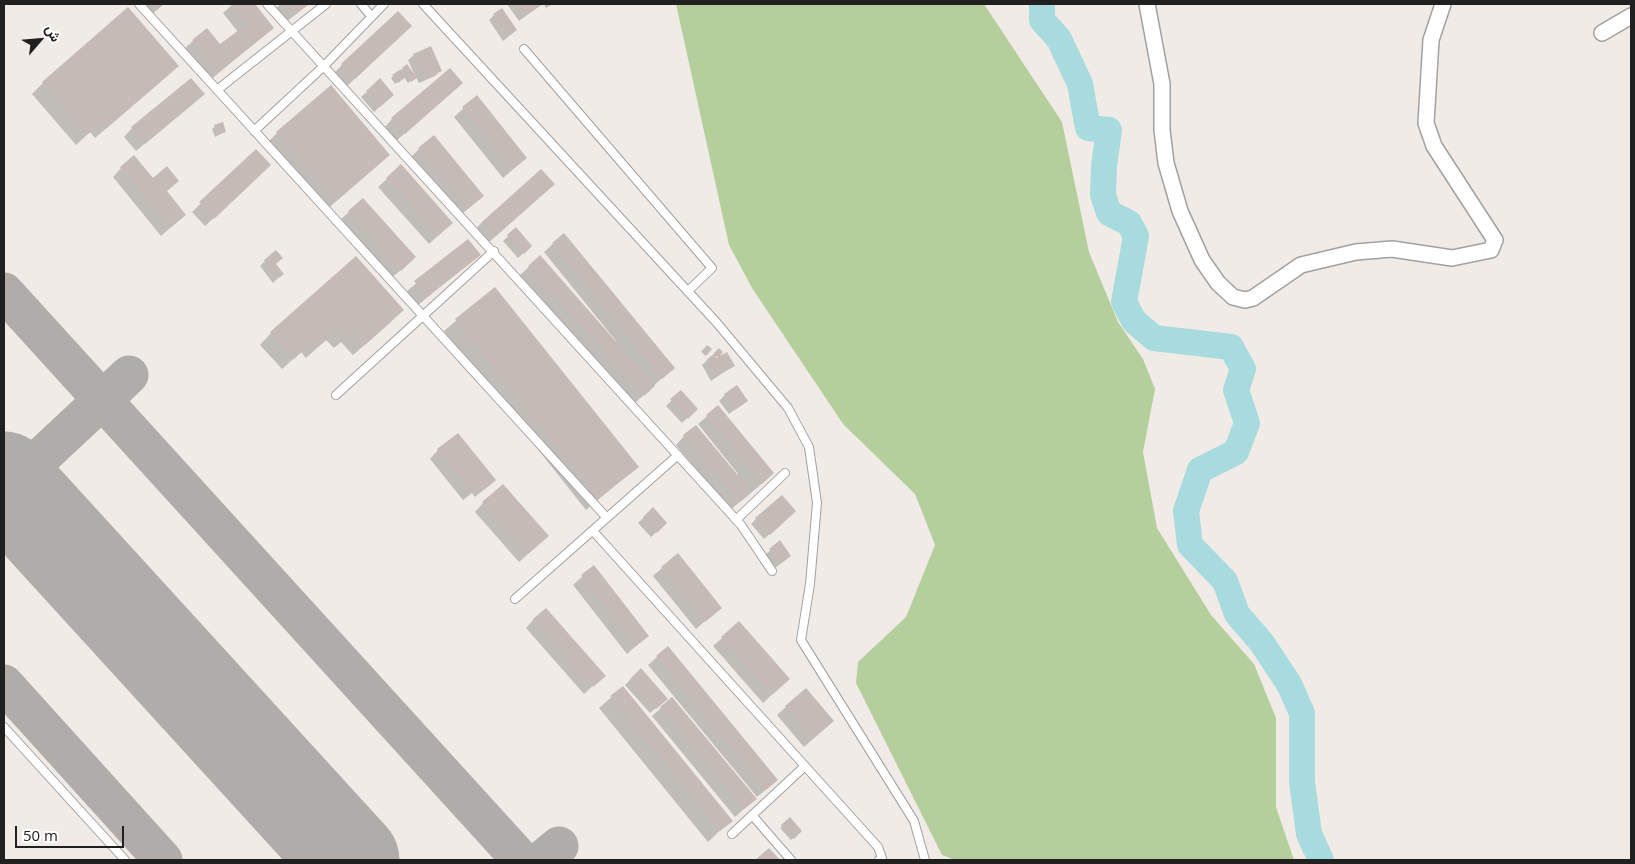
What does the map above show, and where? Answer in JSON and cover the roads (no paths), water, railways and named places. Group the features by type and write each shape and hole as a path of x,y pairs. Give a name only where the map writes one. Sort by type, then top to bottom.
{"street":[{"path":"1147,4 1162,84 1162,130 1166,162 1180,210 1202,260 1218,283 1233,297 1244,300 1253,298 1301,265 1356,252 1392,249 1452,258 1491,250 1495,240 1434,146 1426,123 1431,40 1442,4"},
{"path":"1602,33 1631,16"}],"lane":[{"path":"138,4 608,518"},
{"path":"267,4 494,251 736,520 772,571"},
{"path":"217,90 326,4"},
{"path":"361,4 372,16"},
{"path":"254,131 324,66 384,4"},
{"path":"422,4 718,323 788,408 808,447 817,503 810,584 800,640 914,821 925,860"},
{"path":"524,49 712,268 688,291"},
{"path":"336,395 494,251"},
{"path":"516,599 678,455"},
{"path":"736,520 785,473"},
{"path":"593,531 878,847 882,858 879,860"},
{"path":"4,727 125,860"},
{"path":"732,834 805,766"},
{"path":"752,815 791,860"}],"waterway":[{"path":"1042,4 1042,20 1059,39 1080,84 1088,128 1109,130 1104,166 1103,195 1109,213 1129,223 1136,236 1124,302 1134,321 1154,338 1231,347 1243,369 1236,390 1247,423 1236,452 1200,470 1186,511 1190,545 1225,581 1237,614 1262,643 1289,684 1302,713 1302,782 1309,834 1321,860"}]}
